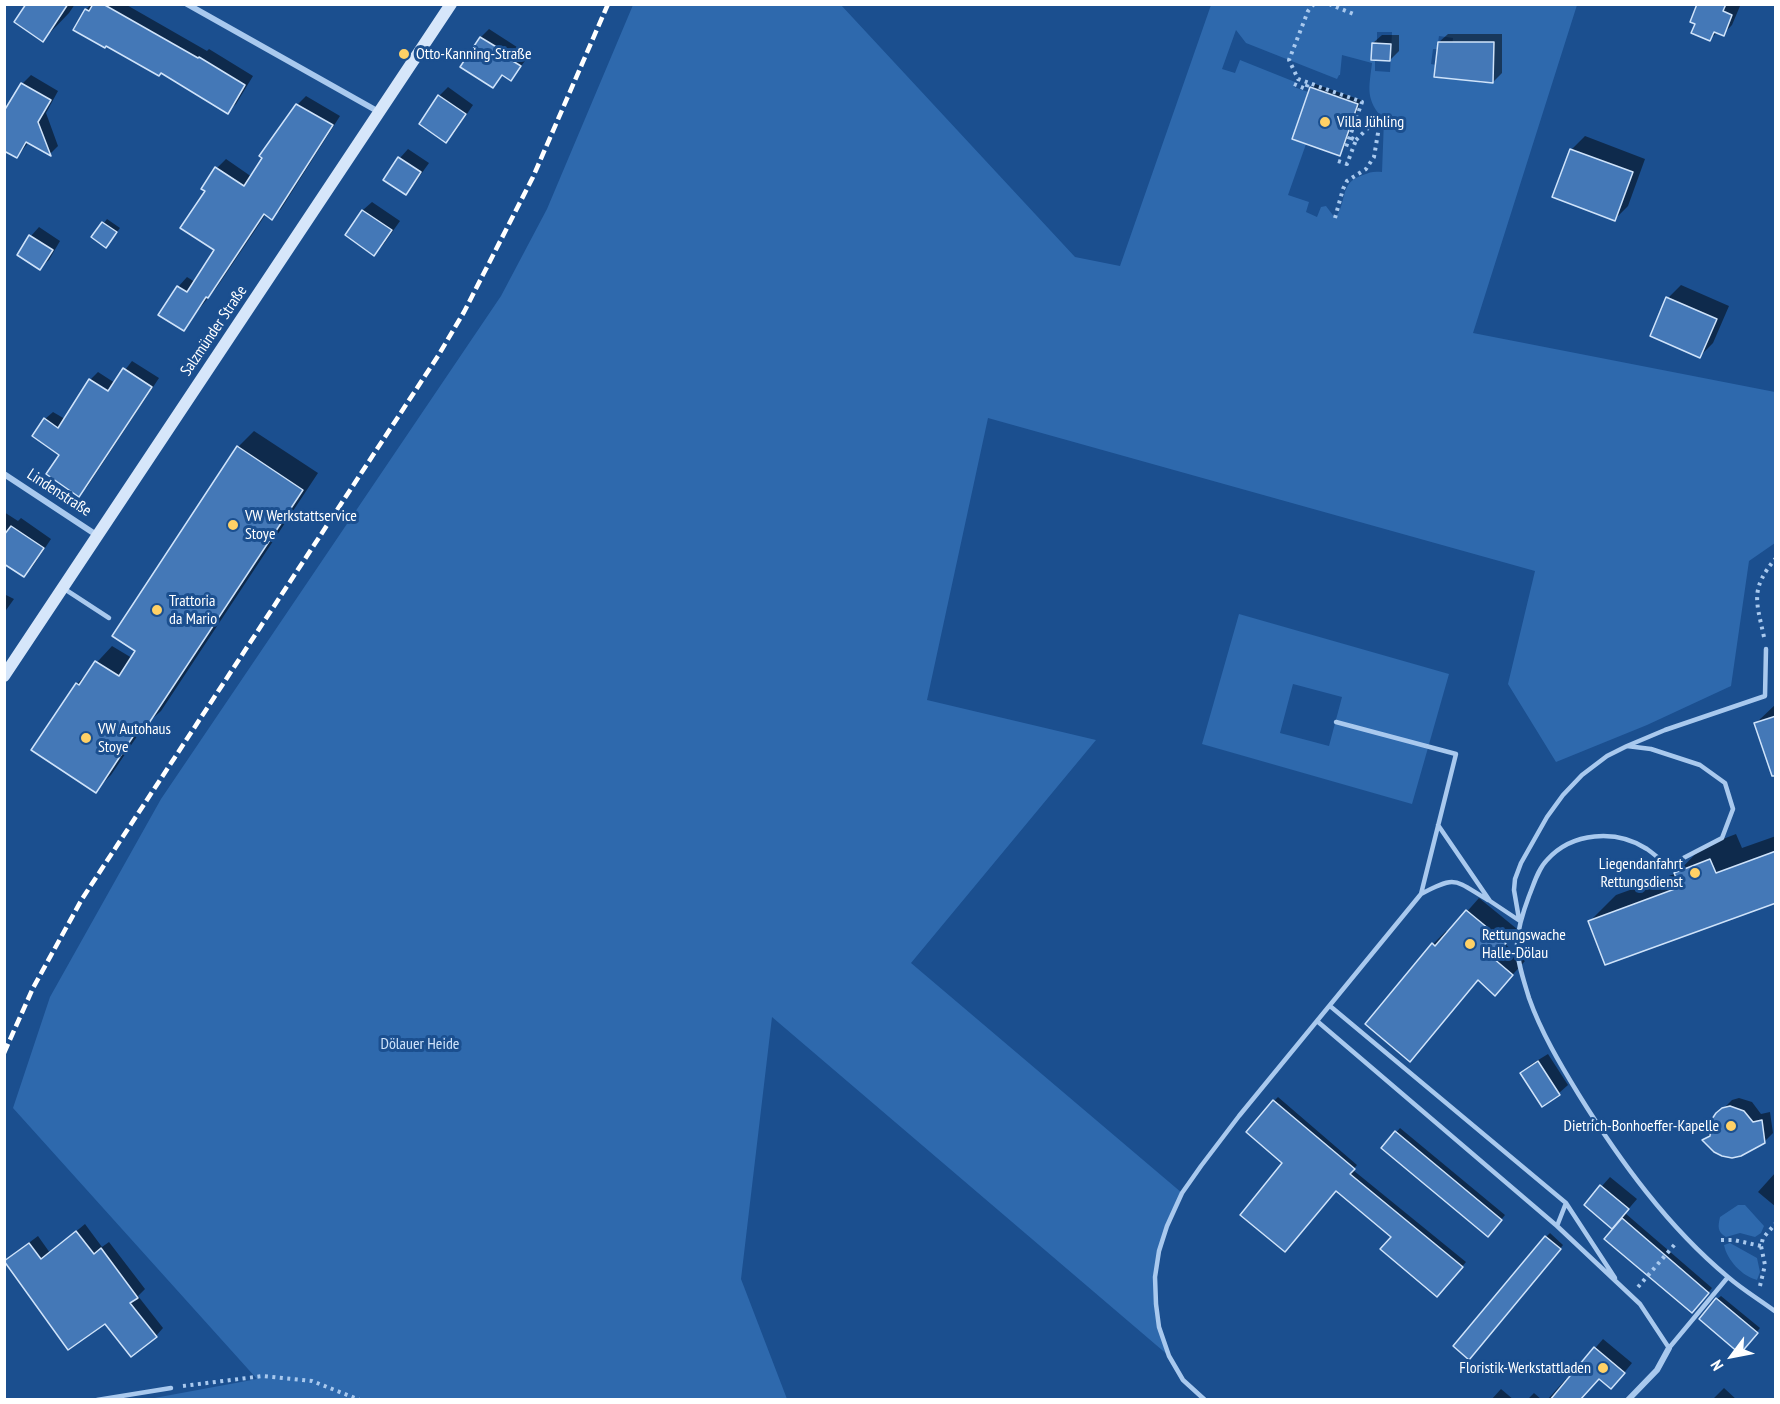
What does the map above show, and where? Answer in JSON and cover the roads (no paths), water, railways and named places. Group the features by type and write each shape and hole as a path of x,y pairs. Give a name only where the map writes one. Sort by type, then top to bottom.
{"main road":[{"name":"Salzmünder Straße","path":"4,676 451,4"}],"street":[{"path":"187,4 379,112"},
{"name":"Lindenstraße","path":"4,474 98,536"},
{"path":"1628,1400 1657,1370 1669,1348"}],"lane":[{"path":"63,588 109,618"},
{"path":"1520,921 1514,891 1515,879 1534,836 1563,795 1607,756 1627,746 1665,730 1765,696 1766,649"},
{"path":"1336,722 1456,754 1421,894"},
{"path":"1627,746 1651,748 1700,765 1725,783 1733,809 1722,838 1668,866 1646,848 1628,840 1595,836 1582,837 1563,846 1546,860 1535,879 1520,921 1517,945 1519,962 1529,997 1566,1074 1642,1188 1688,1239 1728,1277 1776,1312"},
{"path":"1438,825 1490,901"},
{"path":"1205,1400 1183,1380 1169,1356 1159,1327 1156,1304 1155,1278 1159,1251 1182,1193 1201,1166 1421,894 1445,882 1456,881 1520,921"},
{"path":"1330,1006 1566,1203 1619,1285"},
{"path":"1317,1021 1557,1226 1640,1304 1669,1348 1728,1277"},
{"path":"1557,1226 1566,1203"},
{"path":"97,1400 171,1388"}],"railway":[{"path":"4,1053 33,988 82,899 438,356 464,312 533,177 608,4"}],"place":[{"name":"Otto-Kanning-Straße","path":"404,54"},
{"name":"Villa Jühling","path":"1325,122"},
{"name":"VW Werkstattservice Stoye","path":"233,525"},
{"name":"Trattoria da Mario","path":"157,610"},
{"name":"VW Autohaus Stoye","path":"86,738"},
{"name":"Liegendanfahrt Rettungsdienst","path":"1695,873"},
{"name":"Rettungswache Halle-Dölau","path":"1470,944"},
{"name":"Dietrich-Bonhoeffer-Kapelle","path":"1731,1126"},
{"name":"Floristik-Werkstattladen","path":"1603,1368"}],"park label":[{"name":"Dölauer Heide","path":"420,1044"}]}
